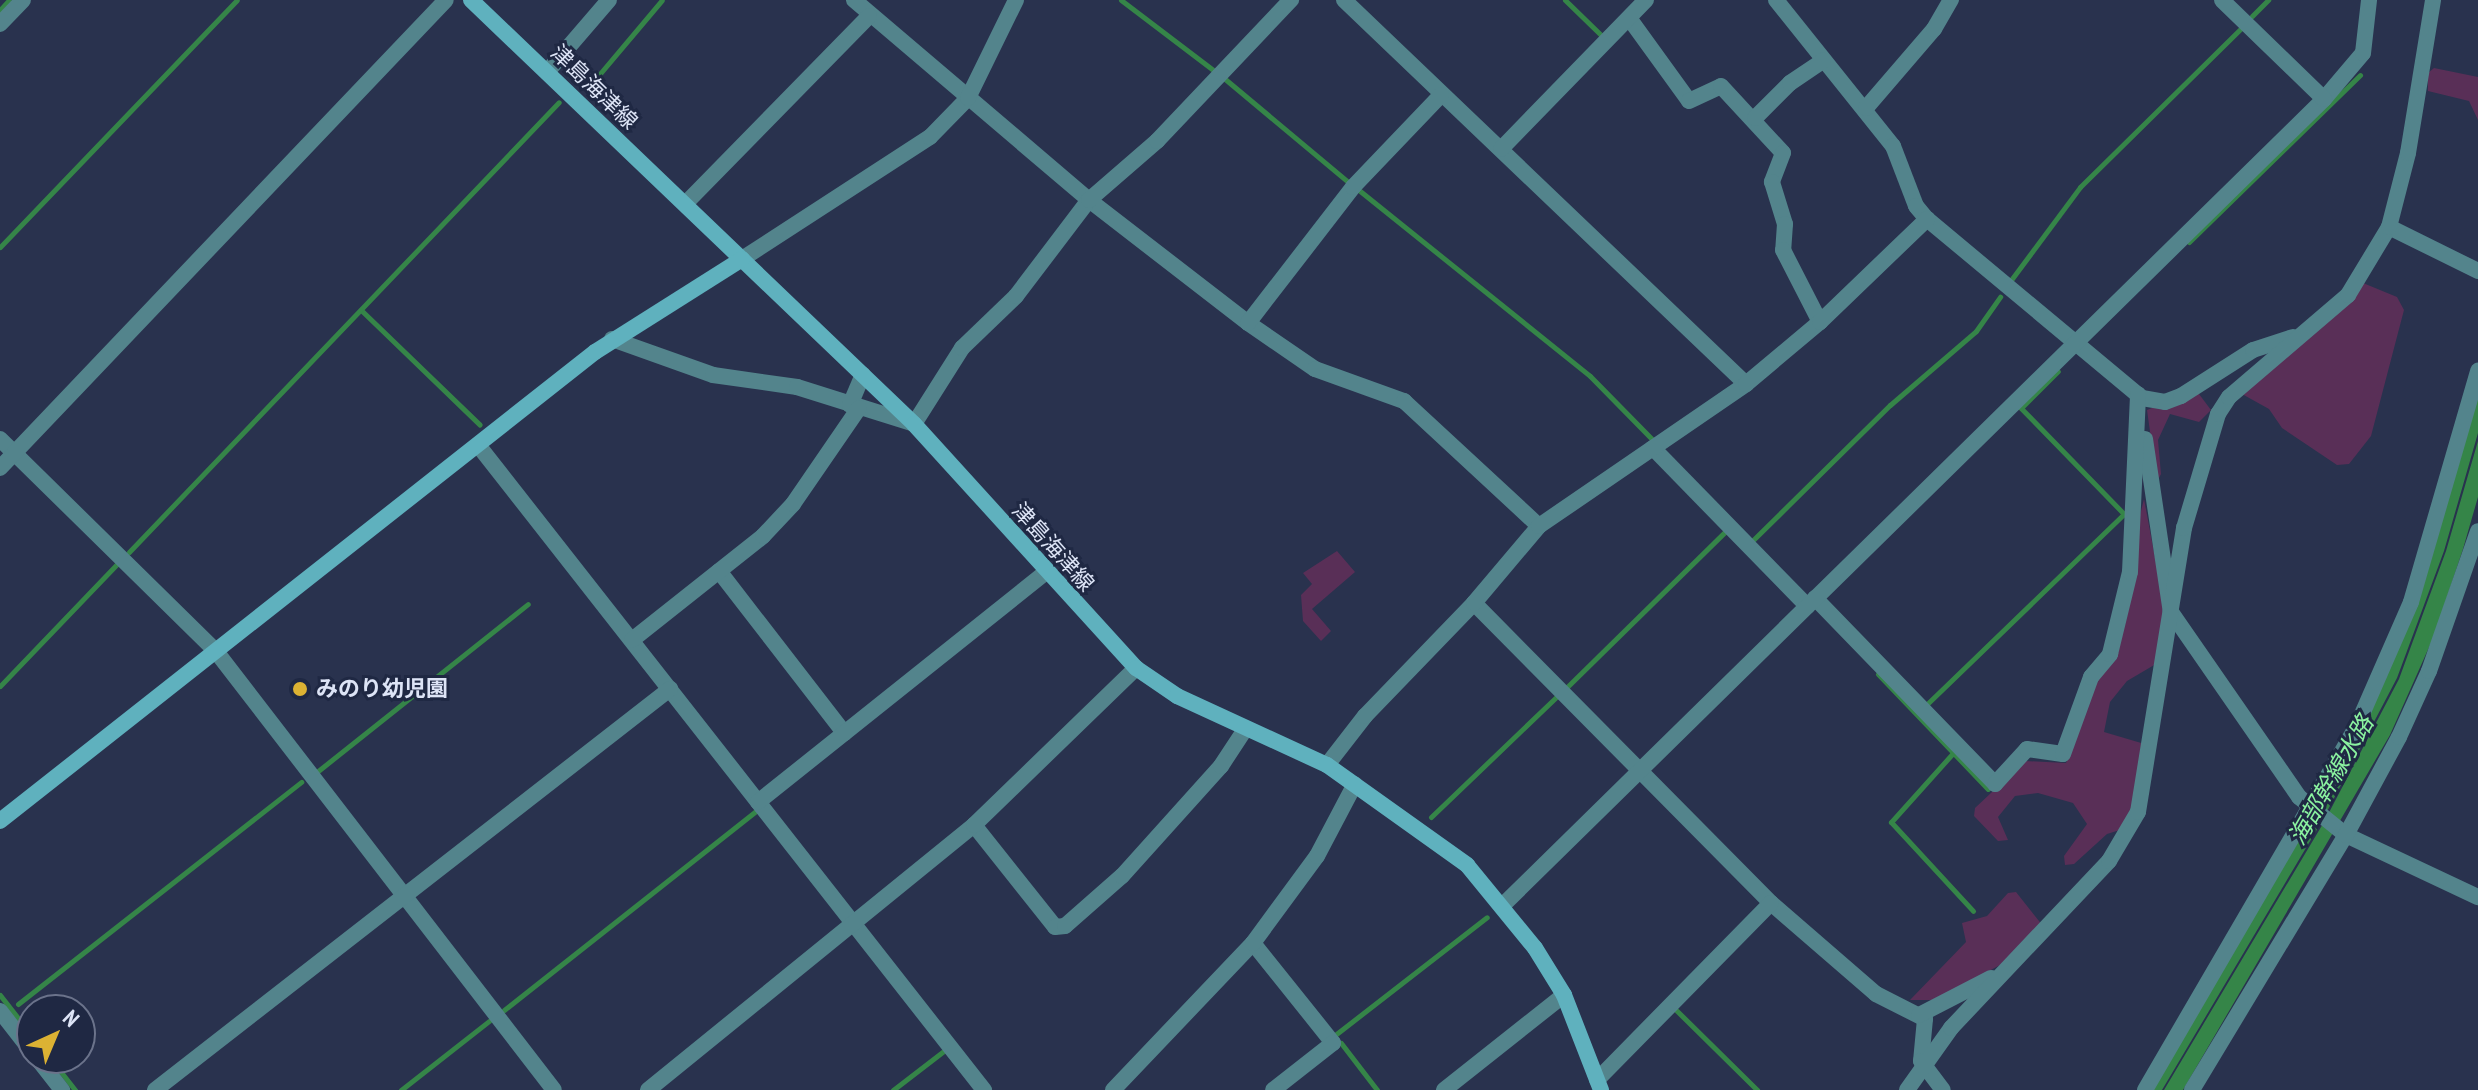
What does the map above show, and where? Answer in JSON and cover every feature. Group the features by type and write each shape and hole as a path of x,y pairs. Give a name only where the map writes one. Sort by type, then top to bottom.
{"main road":[{"name":"津島海津線","path":"471,0 914,424 1045,573 1136,668 1170,692 1327,765 1437,839 1502,906 1564,995 1599,1085"},
{"path":"0,821 612,339 742,259"}],"street":[{"path":"0,24 23,0"},
{"path":"0,468 446,0"},
{"path":"547,72 609,0"},
{"path":"854,0 869,16 1089,200 1248,323 1315,369 1404,401 1539,526"},
{"path":"742,259 930,137 968,98 1016,0"},
{"path":"612,339 713,375 797,387 914,424 962,348 1016,296 1089,200 1157,141 1291,0"},
{"path":"1344,0 1746,384"},
{"path":"1501,149 1646,0"},
{"path":"1776,0 1823,61 1866,108 1893,146 1916,206 1927,219 2138,394 2151,401 2181,396 2253,350 2294,337"},
{"path":"1866,108 1934,29 1951,0"},
{"path":"2222,0 2324,99"},
{"path":"1502,906 2324,99 2363,53 2369,0"},
{"path":"1907,1090 1951,1028 2109,861 2138,812 2184,528 2218,414 2229,397 2294,337 2348,295 2389,227 2408,153 2433,0"},
{"path":"685,204 869,16"},
{"path":"1629,18 1689,101 1721,86 1755,118 1783,153 1772,182 1785,224 1783,250 1820,322"},
{"path":"1755,118 1790,83 1823,61"},
{"path":"1248,323 1353,187 1441,95"},
{"path":"1327,765 1365,716 1474,603 1539,526 1746,384 1820,322 1927,219"},
{"path":"2389,227 2478,271"},
{"path":"2145,1090 2356,728 2411,602 2478,371"},
{"path":"632,640 763,536 793,504 854,407 863,375"},
{"path":"1653,448 1995,784 2027,749 2063,754 2091,677 2110,654 2130,572 2138,394"},
{"path":"2138,394 2171,612 2312,808 2344,834 2478,897"},
{"path":"0,439 215,650 554,1090"},
{"path":"478,445 984,1090"},
{"path":"2192,1090 2344,834 2429,671 2478,531"},
{"path":"719,571 844,733"},
{"path":"758,802 1045,573"},
{"path":"1474,603 1771,903 1876,994 1925,1019 1921,1061 1943,1090"},
{"path":"648,1090 855,925 974,825 1136,668"},
{"path":"155,1090 670,689"},
{"path":"974,825 1055,927 1065,926 1122,876 1221,766 1246,728"},
{"path":"1113,1090 1253,943 1317,856 1355,784"},
{"path":"1599,1085 1771,903"},
{"path":"1253,943 1333,1043 1273,1090"},
{"path":"1919,1015 2000,974"},
{"path":"1444,1090 1564,995"},
{"path":"0,1011 16,1032"},
{"path":"50,1074 62,1090"}],"shaded area":[{"path":"2434,68 2478,77 2478,120 2469,101 2428,91 2428,73"},
{"path":"2363,283 2397,297 2404,310 2371,436 2349,464 2337,465 2282,428 2269,409 2242,394"},
{"path":"2196,390 2211,410 2199,422 2170,414 2158,440 2161,474 2157,482 2147,410"},
{"path":"2144,499 2166,616 2161,661 2127,681 2110,702 2104,732 2148,745 2134,808 2123,829 2107,834 2074,864 2065,865 2064,856 2087,824 2073,803 2038,793 2015,796 1998,817 2008,840 1998,841 1974,816 1975,808 2025,761 2066,763 2101,670"},
{"path":"1337,551 1355,572 1312,609 1331,631 1321,641 1303,621 1301,595 1312,584 1303,573"},
{"path":"2016,892 2043,926 2002,964 1934,1000 1910,1000 1966,942 1962,923 1987,916 2008,893"}],"water":[{"name":"海部幹線水路","path":"2478,392 2478,433 2444,551 2397,678 2322,821 2162,1090 2148,1090 2363,724"},
{"path":"2478,441 2478,497 2463,549 2434,636 2390,735 2183,1090 2164,1090 2324,822 2399,679 2446,551"}],"waterway":[{"path":"0,10 9,0"},
{"path":"0,247 237,0"},
{"path":"587,89 662,0"},
{"path":"1121,0 1216,72"},
{"path":"1565,0 1602,36"},
{"path":"2252,16 2268,0"},
{"path":"2011,280 2080,187 2242,27"},
{"path":"2189,242 2360,75"},
{"path":"1225,79 1348,182"},
{"path":"129,552 559,102"},
{"path":"1360,191 1590,376 1653,440"},
{"path":"1751,542 1890,405 1976,331 2000,297"},
{"path":"361,310 480,425"},
{"path":"1926,705 2124,514 2021,408 2058,371"},
{"path":"1567,687 1725,532"},
{"path":"0,686 117,564"},
{"path":"318,771 528,604"},
{"path":"1878,674 1988,789"},
{"path":"1431,817 1558,695"},
{"path":"1953,753 1891,822 1973,911"},
{"path":"31,994 301,782"},
{"path":"504,1010 757,810"},
{"path":"1335,1035 1487,917"},
{"path":"0,995 16,1016"},
{"path":"1676,1010 1757,1090"},
{"path":"401,1090 489,1021"},
{"path":"1341,1043 1377,1090"},
{"path":"893,1090 945,1050"},
{"path":"62,1074 75,1090"}],"place":[{"name":"みのり幼児園","path":"300,689"}]}
